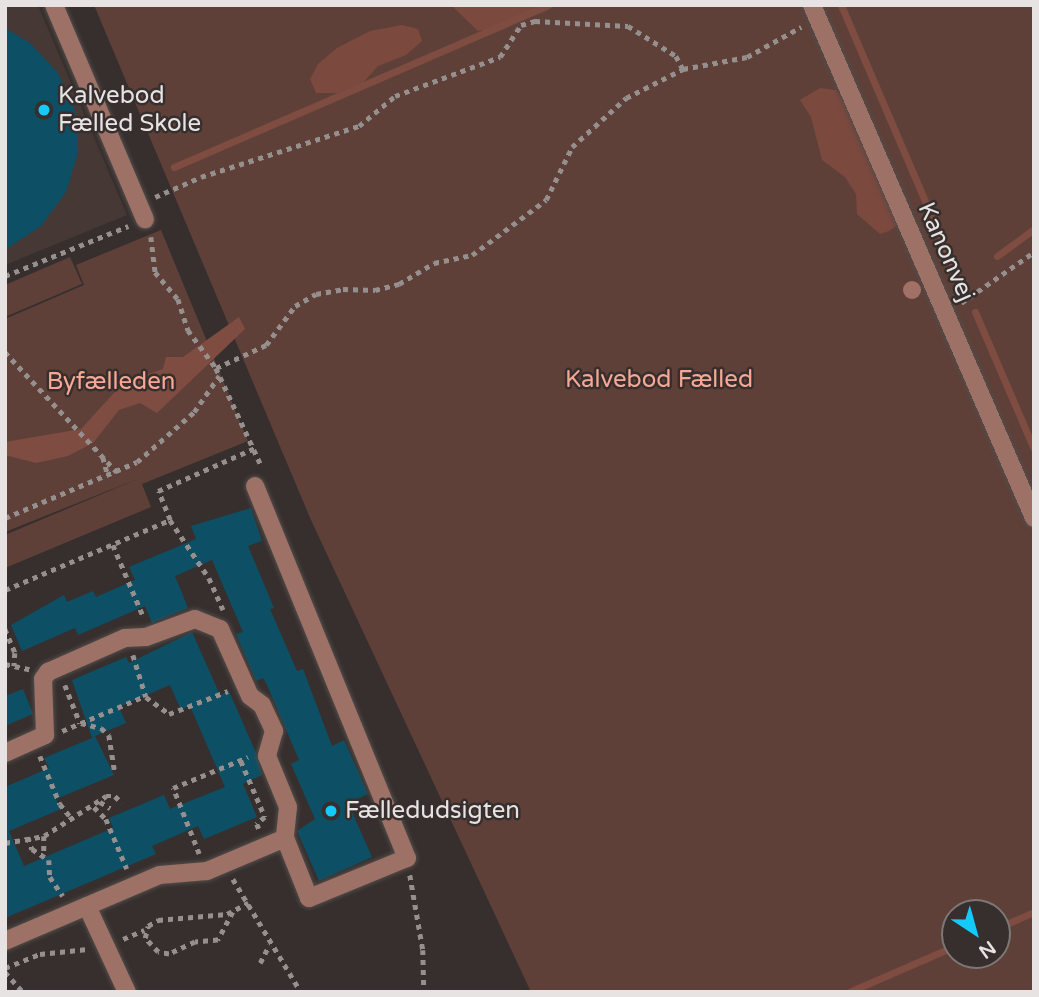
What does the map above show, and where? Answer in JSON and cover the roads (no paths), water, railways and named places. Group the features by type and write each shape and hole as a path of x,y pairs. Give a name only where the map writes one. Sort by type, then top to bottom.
{"street":[{"path":"54,5 142,212"},
{"name":"Kanonvej","path":"816,13 1034,518"},
{"path":"5,753 34,741 47,732 43,677 57,667 125,638 152,635 192,619 219,628 250,696 262,705 274,731 269,750 288,807 285,838 309,898 407,858 259,478"},
{"path":"5,941 166,873 214,868 285,838"},
{"path":"87,906 127,992"}],"waterway":[{"path":"174,167 548,5"},
{"path":"841,5 959,280"},
{"path":"997,256 1034,229"},
{"path":"975,312 1034,449"},
{"path":"1011,922 1034,912"},
{"path":"849,992 941,952"}],"place":[{"name":"Kalvebod Fælled Skole","path":"44,110"},
{"name":"Fælledudsigten","path":"331,811"}],"park label":[{"name":"Kalvebod Fælled","path":"659,380"},
{"name":"Byfælleden","path":"111,382"}]}
